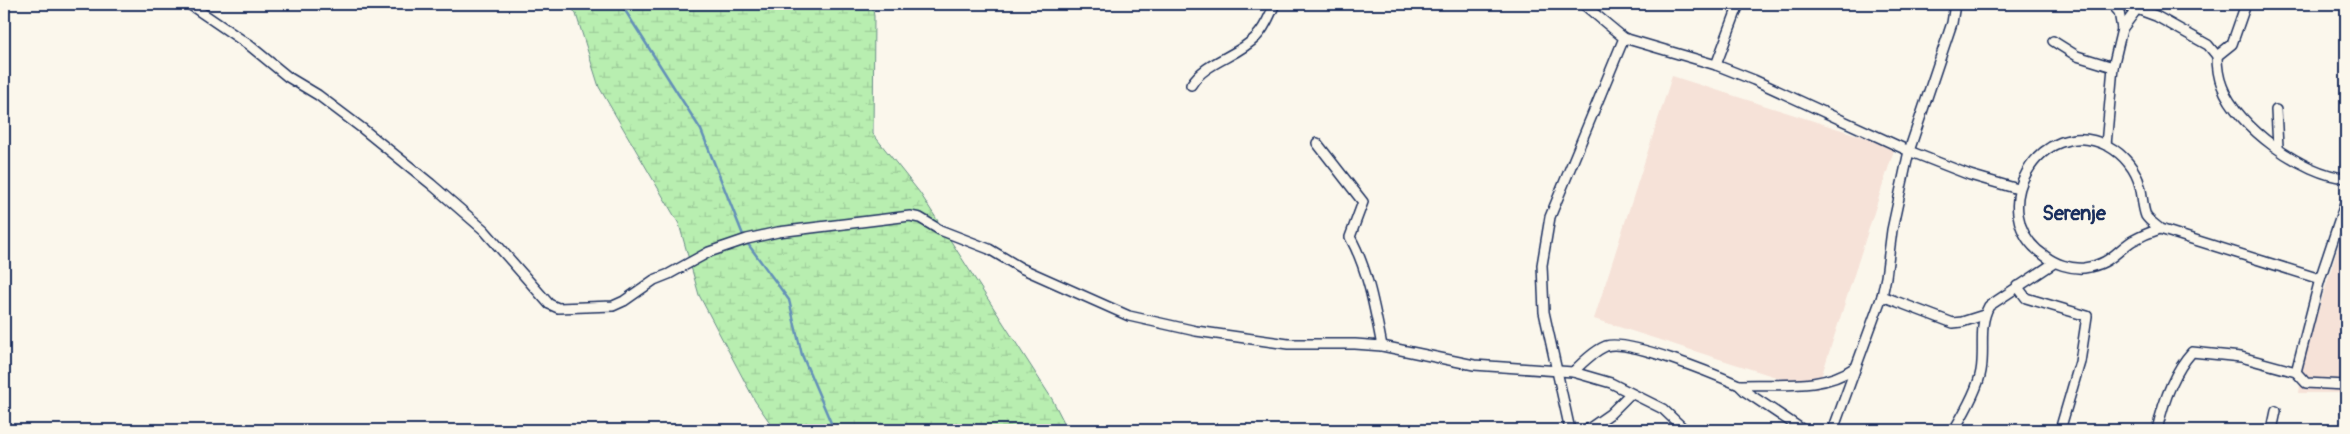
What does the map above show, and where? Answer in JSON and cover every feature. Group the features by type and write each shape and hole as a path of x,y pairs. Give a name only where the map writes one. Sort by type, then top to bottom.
{"street":[{"path":"189,4 363,129 431,184 484,230 550,304 558,308 613,306 624,301 654,280 709,252 747,239 778,232 910,216 920,218 940,230 989,249 1021,268 1129,316 1196,331 1288,344 1382,346 1474,365 1573,372 1611,383 1663,409 1686,430"},
{"path":"1191,85 1210,66 1255,38 1267,23 1274,4"},
{"path":"1583,4 1624,38 1716,65 1909,151 1970,175 2018,189"},
{"path":"1716,65 1739,4"},
{"path":"1833,430 1882,296 1892,230 1909,151 1952,23 1955,4"},
{"path":"2112,4 2119,12 2122,29"},
{"path":"2121,4 2156,16 2208,45 2217,56 2217,70 2222,87 2245,120 2261,136 2296,160 2331,177 2346,178"},
{"path":"2217,56 2232,44 2246,4"},
{"path":"2106,145 2113,67 2122,29 2137,8"},
{"path":"1570,430 1544,312 1542,265 1550,217 1624,38"},
{"path":"2052,42 2077,56 2113,67"},
{"path":"2276,110 2278,147"},
{"path":"2160,228 2131,242 2117,256 2100,265 2081,268 2054,262 2038,252 2026,237 2019,219 2018,189 2027,169 2043,152 2062,142 2085,139 2106,145 2121,155 2133,169 2140,185 2147,217 2160,228 2320,279"},
{"path":"1317,143 1363,202 1350,237 1356,248 1368,283 1382,346"},
{"path":"2296,372 2320,279 2346,201"},
{"path":"1954,430 1962,418 1981,371 1984,315 1988,306 2054,262"},
{"path":"2017,286 2026,298 2087,316 2080,362 2060,430"},
{"path":"1882,296 1953,323 1984,315"},
{"path":"1573,372 1584,360 1607,346 1632,346 1739,385 1814,382 1840,378 1855,368"},
{"path":"2157,430 2161,410 2181,366 2192,352 2241,356 2296,372 2306,383 2346,385"},
{"path":"1739,385 1746,392 1803,430"},
{"path":"1587,430 1610,414 1630,394"},
{"path":"2272,430 2276,411"}],"shaded area":[{"path":"1672,76 1895,147 1817,390 1594,319"},
{"path":"2346,221 2346,393 2299,393 2303,360"}],"green space":[{"path":"569,4 872,4 874,16 873,134 920,193 1052,399 1068,430 775,430 755,401 699,295 679,224 599,87 576,14"}],"waterway":[{"path":"621,4 701,130 745,240 789,300 802,355 834,430"}],"district":[{"name":"Serenje","path":"2074,213"}]}
